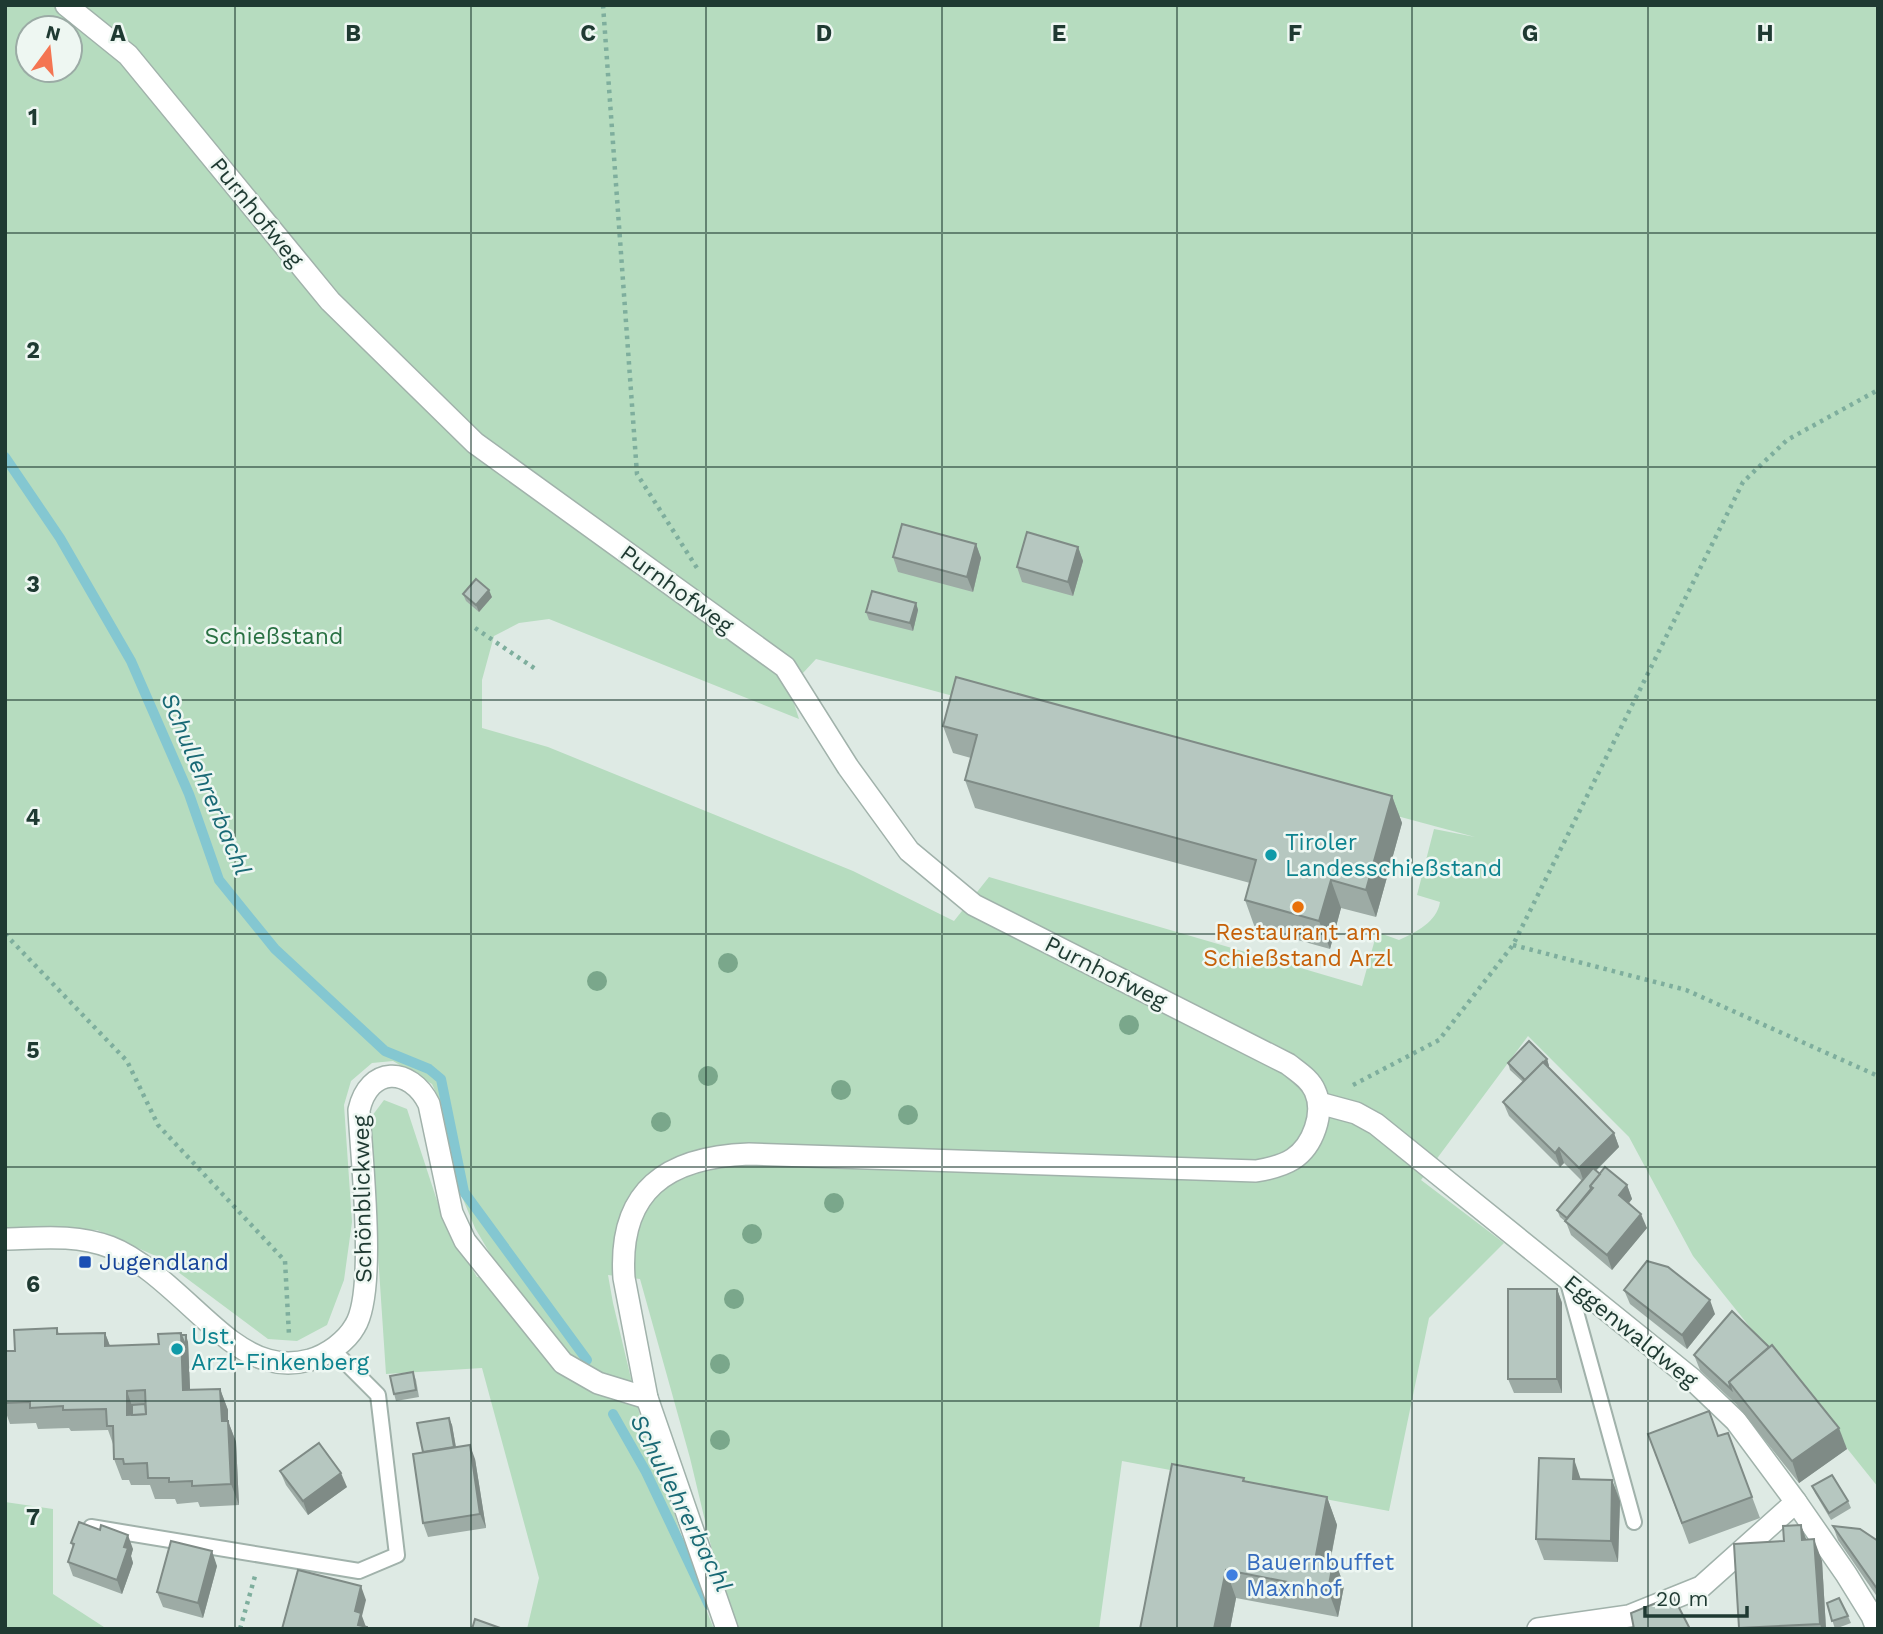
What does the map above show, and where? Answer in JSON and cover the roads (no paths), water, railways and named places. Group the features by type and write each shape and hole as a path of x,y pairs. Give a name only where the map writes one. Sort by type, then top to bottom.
{"street":[{"name":"Purnhofweg","path":"66,5 128,55 330,300 475,443 785,667 848,768 909,850 974,905 1288,1064 1311,1083 1319,1103"},
{"name":"Schönblickweg","path":"5,1239 85,1239 113,1248 145,1268 231,1341 253,1355 272,1363 290,1364 312,1359 333,1350 357,1324 365,1284 366,1248 359,1110 362,1097 376,1080 389,1076 402,1078 413,1083 429,1104 452,1213 465,1241 563,1363 598,1383 647,1398"},
{"name":"Eggenwaldweg","path":"1319,1103 1356,1113 1376,1124 1692,1379 1736,1421 1796,1502 1846,1573 1877,1629"},
{"path":"727,1629 647,1398 624,1278 624,1248 629,1224 639,1201 653,1184 676,1167 692,1161 721,1155 749,1154 1256,1171 1294,1159 1303,1149 1319,1120 1319,1103"},
{"path":"1538,1629 1629,1616 1701,1587 1796,1502"}],"lane":[{"path":"1567,1279 1634,1522"},
{"path":"91,1527 359,1571 397,1555 378,1395 333,1350"}],"waterway":[{"name":"Schullehrerbachl","path":"5,457 60,538 131,661 189,794 219,880 275,949 385,1051 429,1069 441,1079 464,1192 587,1360"},
{"name":"Schullehrerbachl","path":"613,1414 646,1472 709,1605"}],"place":[{"name":"Tiroler Landesschießstand","path":"1271,855"},
{"name":"Restaurant am Schießstand Arzl","path":"1298,907"},
{"name":"Jugendland","path":"85,1262"},
{"name":"Ust. Arzl-Finkenberg","path":"177,1349"},
{"name":"Bauernbuffet Maxnhof","path":"1232,1575"}],"park label":[{"name":"Schießstand","path":"274,636"}]}
